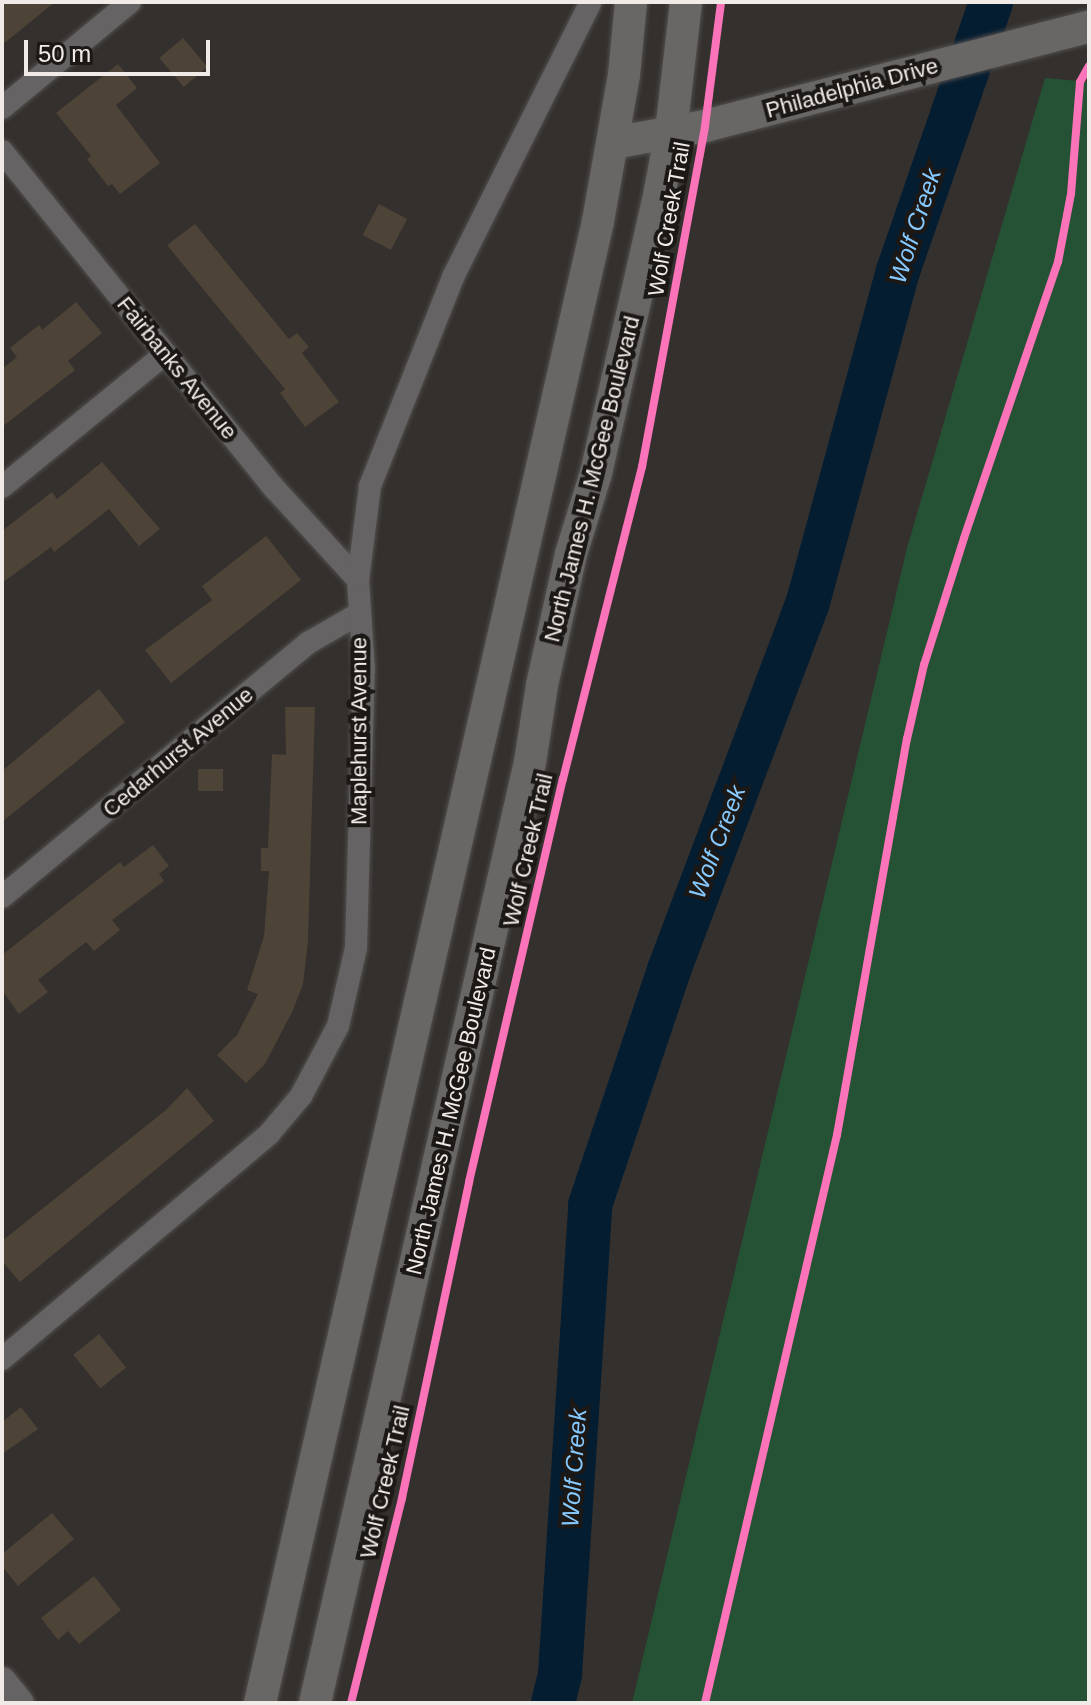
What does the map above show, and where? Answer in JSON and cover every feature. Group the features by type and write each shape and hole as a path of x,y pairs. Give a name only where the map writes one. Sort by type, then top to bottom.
{"main road":[{"path":"260,1703 613,143 631,2"},
{"name":"North James H. McGee Boulevard","path":"315,1703 527,777 542,685 571,554 596,473 671,132 686,2"},
{"name":"Philadelphia Drive","path":"613,143 787,105 1089,27"}],"street":[{"path":"2,108 130,2"},
{"name":"Maplehurst Avenue","path":"2,1359 269,1134 319,1068 338,1026 356,948 364,670 358,580 370,486 453,277 590,3"},
{"name":"Fairbanks Avenue","path":"2,151 275,489 358,580"},
{"path":"2,487 165,354"},
{"name":"Cedarhurst Avenue","path":"2,897 308,643 358,614"},
{"path":"2,1681 20,1703"}],"green space":[{"path":"1045,78 1089,82 1089,1703 632,1703 907,548"}],"building":[{"path":"2,2 55,2 2,45"},
{"path":"183,38 207,67 184,87 159,58"},
{"path":"118,64 137,88 116,105 160,163 120,194 112,184 108,186 87,159 91,156 56,113"},
{"path":"379,204 407,219 391,250 363,235"},
{"path":"195,224 289,339 297,333 309,347 302,353 339,402 305,427 280,393 285,389 167,245"},
{"path":"76,302 102,333 68,361 75,370 2,427 2,369 17,357 10,348 39,325 42,330"},
{"path":"102,462 160,529 139,546 109,509 54,552 51,547 2,583 2,531 52,492 57,499"},
{"path":"266,536 301,580 171,683 145,650 212,600 202,586"},
{"path":"99,689 125,722 2,822 2,771"},
{"path":"285,707 315,707 308,941 303,984 293,1010 265,1064 246,1083 217,1055 237,1035 258,994 247,990 264,936 269,871 261,871 261,848 268,848 272,754 286,755"},
{"path":"198,769 223,769 223,791 198,791"},
{"path":"153,845 169,866 159,874 164,881 112,920 120,930 94,951 86,942 38,980 48,992 19,1014 2,990 2,955 120,862 124,867"},
{"path":"187,1088 214,1121 20,1282 2,1261 2,1241 166,1110"},
{"path":"99,1334 126,1367 100,1388 73,1355"},
{"path":"21,1407 38,1429 2,1454 2,1422"},
{"path":"52,1513 74,1539 18,1586 2,1566 2,1554"},
{"path":"94,1576 121,1610 79,1644 68,1631 58,1640 41,1618"}],"waterway":[{"name":"Wolf Creek","path":"553,1703 560,1674 590,1205 669,970 808,602 898,271 991,2"}],"cycle path":[{"name":"Wolf Creek Trail","path":"351,1703 402,1498 469,1182 563,779 642,467 705,126 721,2"},
{"path":"705,1703 837,1135 907,739 924,665 1058,262 1071,194 1080,82 1089,66"}]}
